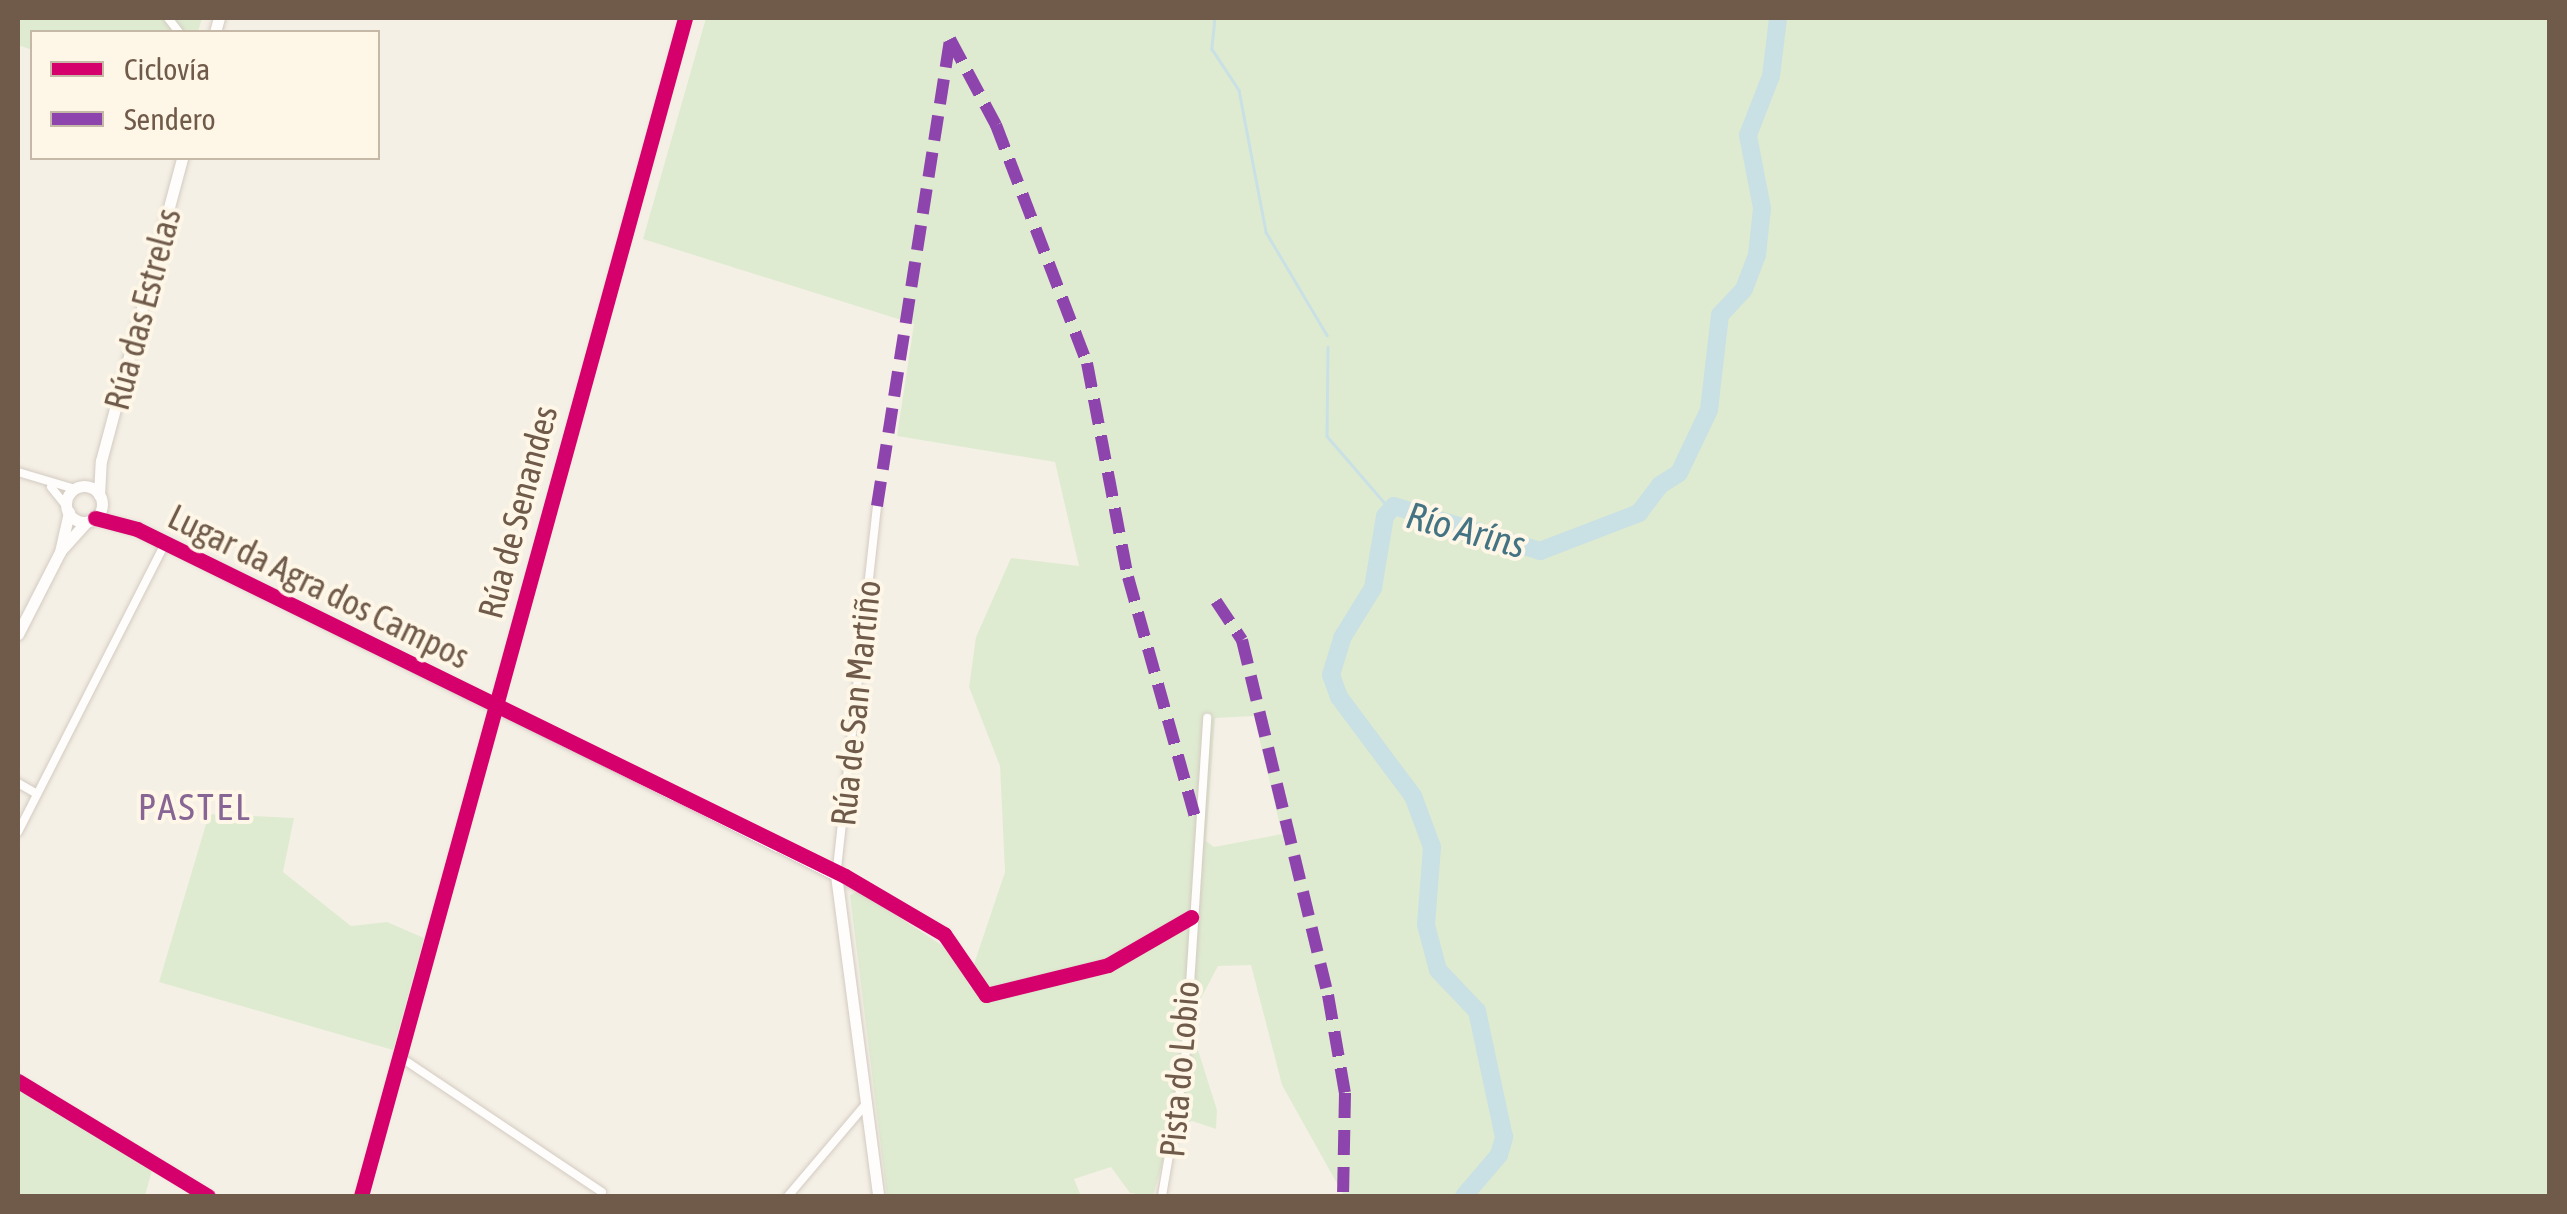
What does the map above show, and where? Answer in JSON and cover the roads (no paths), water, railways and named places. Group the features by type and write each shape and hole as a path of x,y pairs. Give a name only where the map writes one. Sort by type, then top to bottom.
{"street":[{"name":"Rúa de Senandes","path":"361,1196 685,18"},
{"name":"Rúa das Estrelas","path":"101,499 101,461 181,160"},
{"name":"Rúa das Estrelas","path":"68,510 79,488 101,461"},
{"path":"18,472 51,488 79,488 101,499 90,520 60,552 18,634"},
{"path":"51,488 68,510 90,520"},
{"name":"Lugar da Agra dos Campos","path":"101,499 115,519"},
{"name":"Rúa de San Martiño","path":"878,506 836,874 878,1196"},
{"path":"60,552 68,510"},
{"name":"Lugar da Agra dos Campos","path":"90,520 115,519 836,874"},
{"path":"18,832 165,543"},
{"name":"Pista do Lobio","path":"1162,1196 1185,1062 1196,821 1207,718"},
{"path":"18,783 37,794"},
{"path":"836,874 944,934 986,995 1108,966 1191,917"},
{"path":"400,1057 602,1192"},
{"path":"18,1082 208,1196"},
{"path":"788,1196 866,1104"}],"waterway":[{"path":"1215,18 1212,49 1239,90 1266,232 1327,335"},
{"name":"Río Aríns","path":"1464,1196 1499,1155 1504,1137 1477,1011 1438,970 1426,925 1432,847 1413,796 1339,697 1331,675 1342,638 1373,588 1385,516 1394,506 1540,551 1639,513 1660,485 1679,473 1709,410 1720,315 1744,289 1757,255 1762,208 1748,135 1771,76 1778,18"},
{"path":"1328,347 1327,436 1390,509"}],"district":[{"name":"PASTEL","path":"195,807"}]}
